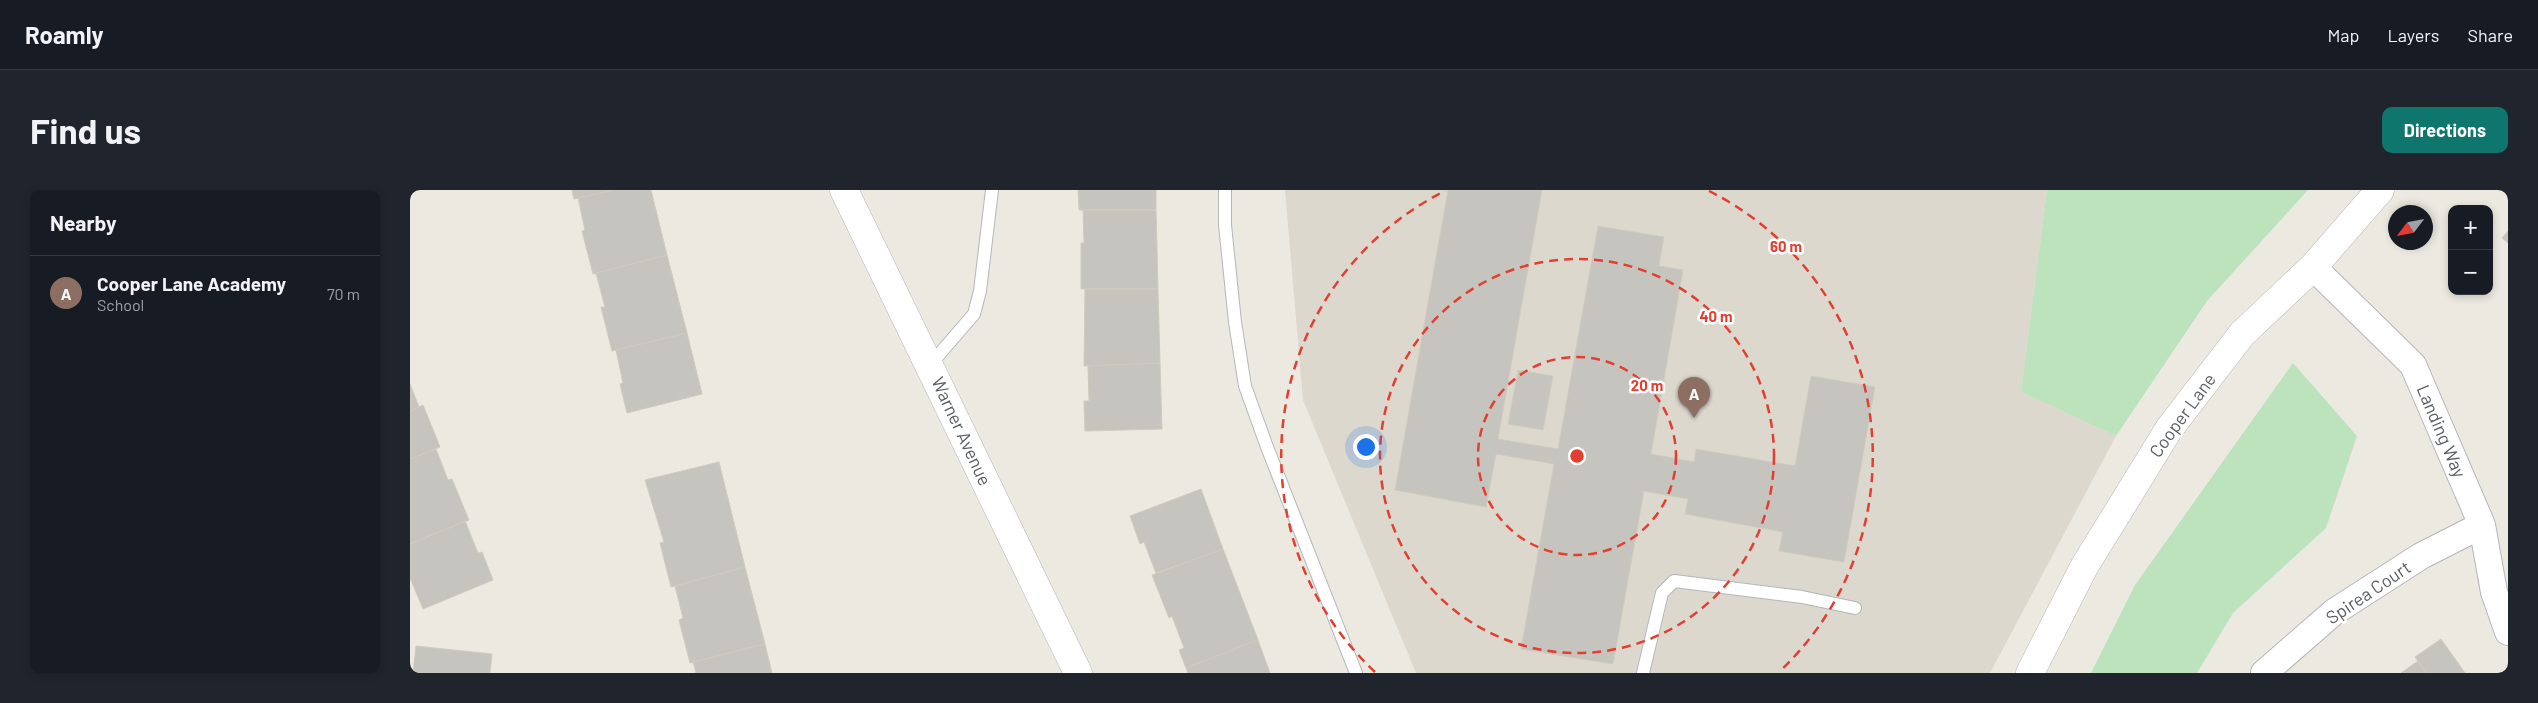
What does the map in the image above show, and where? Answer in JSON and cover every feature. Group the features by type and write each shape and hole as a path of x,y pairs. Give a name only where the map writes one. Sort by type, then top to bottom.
{"street":[{"name":"Warner Avenue","path":"844,190 1078,673"},
{"name":"Cooper Lane","path":"2030,673 2084,567 2169,429 2242,334 2313,267 2380,190"},
{"name":"Landing Way","path":"2313,267 2413,365 2482,525 2494,592 2508,632"},
{"name":"Spirea Court","path":"2264,673 2334,612 2421,556 2482,525"}],"lane":[{"path":"930,365 974,314 980,291 992,190"},
{"path":"1225,190 1225,225 1234,322 1245,386 1356,673"},
{"path":"1643,673 1662,594 1674,581 1802,597 1855,608"}],"shaded area":[{"path":"1285,190 2047,190 2021,392 2116,436 1990,673 1416,673 1303,400"}],"green space":[{"path":"2047,190 2308,190 2207,301 2116,436 2021,392"},
{"path":"2293,363 2357,436 2326,528 2233,613 2197,673 2091,673 2135,585"}],"building":[{"path":"572,190 614,190 574,199"},
{"path":"614,190 651,190 667,255 593,274 582,231 585,230 578,198"},
{"path":"1078,190 1156,190 1156,210 1079,210"},
{"path":"1448,190 1542,190 1498,439 1558,449 1598,226 1664,237 1659,266 1683,270 1651,454 1694,462 1696,449 1795,466 1811,376 1875,387 1844,562 1779,551 1783,532 1685,514 1688,499 1644,491 1613,664 1521,649 1554,464 1496,454 1486,507 1395,490"},
{"path":"1083,210 1156,210 1158,289 1081,289 1081,243 1084,243"},
{"path":"2508,231 2508,243 2502,238"},
{"path":"667,255 687,333 612,351 601,307 605,307 596,273"},
{"path":"1085,289 1158,289 1160,363 1084,366"},
{"path":"687,333 702,394 627,413 620,384 623,383 616,350"},
{"path":"1160,363 1162,429 1085,431 1084,401 1089,401 1088,366"},
{"path":"1518,370 1553,376 1543,430 1508,424"},
{"path":"410,384 419,407 410,411"},
{"path":"423,405 440,447 410,459 410,411"},
{"path":"436,449 448,480 452,479 469,520 410,544 410,459"},
{"path":"719,462 745,567 671,587 660,543 664,542 645,480"},
{"path":"1201,489 1223,549 1156,573 1144,542 1140,544 1130,516"},
{"path":"465,521 478,553 482,552 493,580 423,609 410,578 410,544"},
{"path":"1223,549 1258,640 1186,668 1179,650 1184,648 1172,616 1169,618 1152,575"},
{"path":"745,567 765,644 690,663 679,620 683,618 675,586"},
{"path":"2441,639 2465,673 2427,673 2415,657"},
{"path":"1258,640 1270,673 1188,673 1186,668"},
{"path":"765,644 772,673 696,673 693,662"},
{"path":"416,646 492,654 490,673 413,673"},
{"path":"2418,661 2427,673 2401,673"}],"place":[{"name":"Cooper Lane Academy","path":"1694,418"}]}
